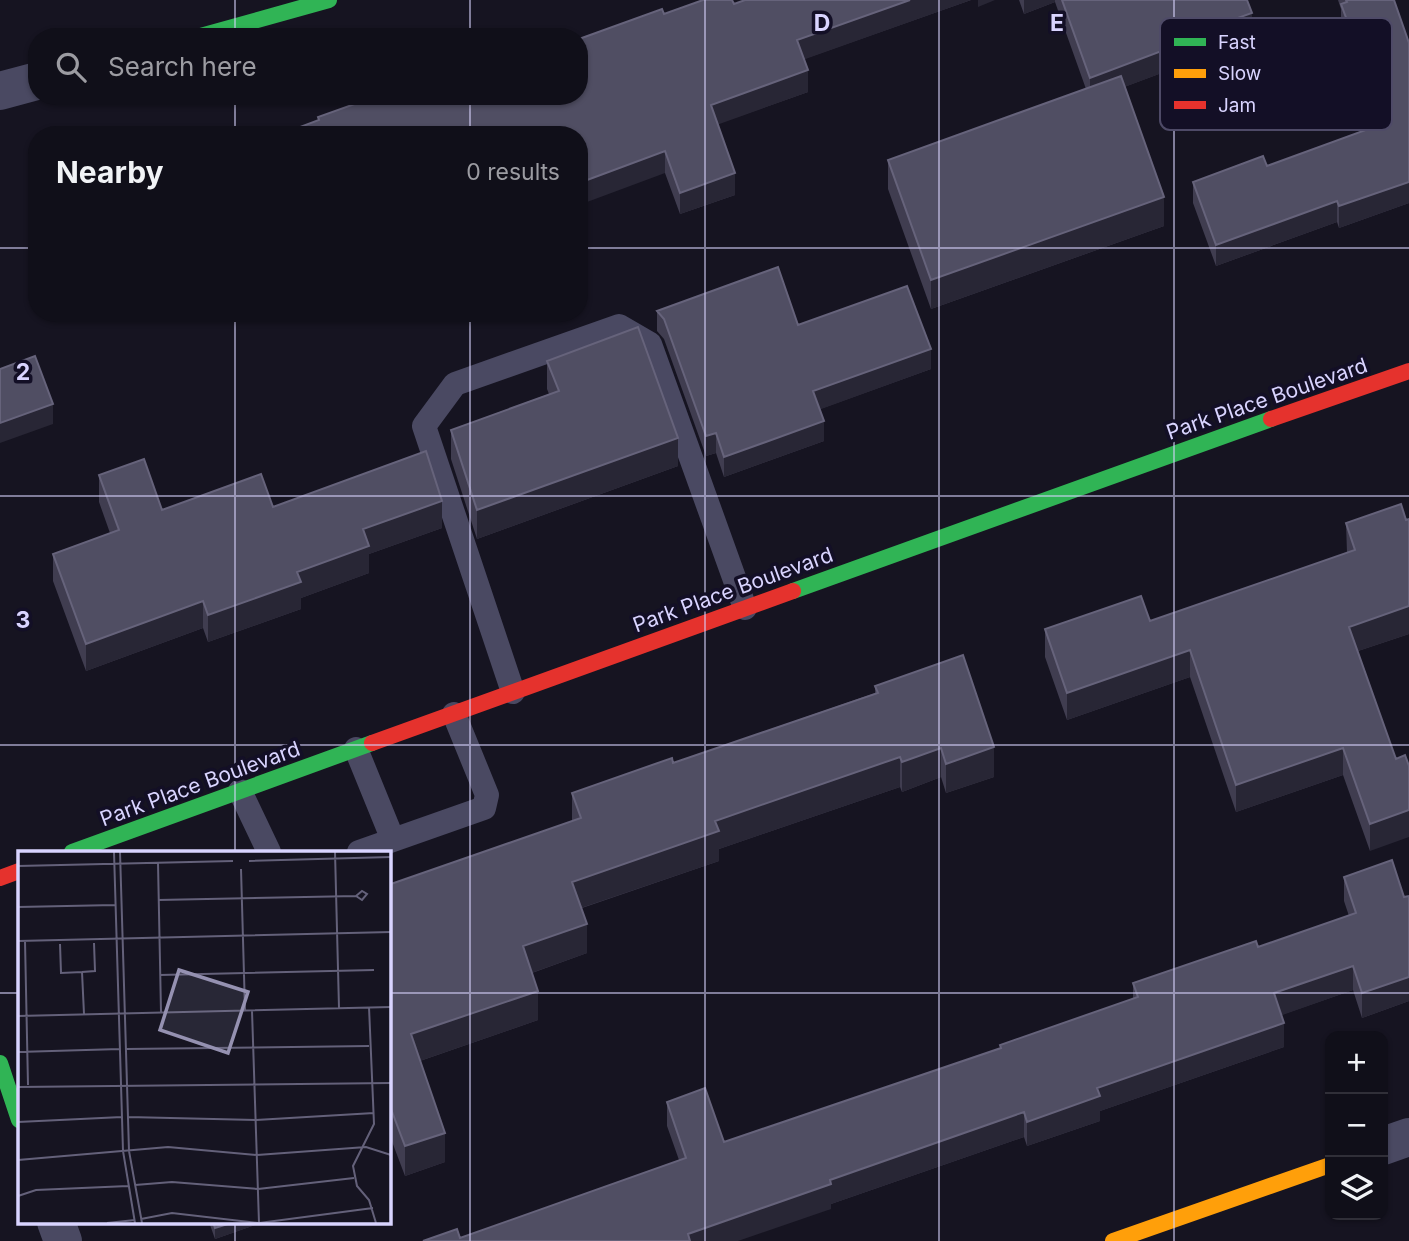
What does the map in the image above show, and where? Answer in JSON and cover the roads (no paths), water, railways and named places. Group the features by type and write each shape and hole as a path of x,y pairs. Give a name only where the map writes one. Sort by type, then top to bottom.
{"main road":[{"path":"229,28 329,0"},
{"name":"Park Place Boulevard","path":"79,851 119,845 128,831 1409,371"},
{"path":"0,878 18,871"},
{"path":"0,1064 18,1117"},
{"path":"1113,1241 1325,1167"}],"street":[{"path":"0,91 28,83"},
{"path":"1388,1144 1409,1137"},
{"path":"57,1224 63,1241"}],"lane":[{"path":"513,692 424,426 455,384 619,326 650,344 745,608"},
{"path":"362,851 484,808 487,795 454,714"},
{"path":"356,749 393,840"},
{"path":"240,791 269,851"},
{"path":"0,1064 18,1058"}]}
